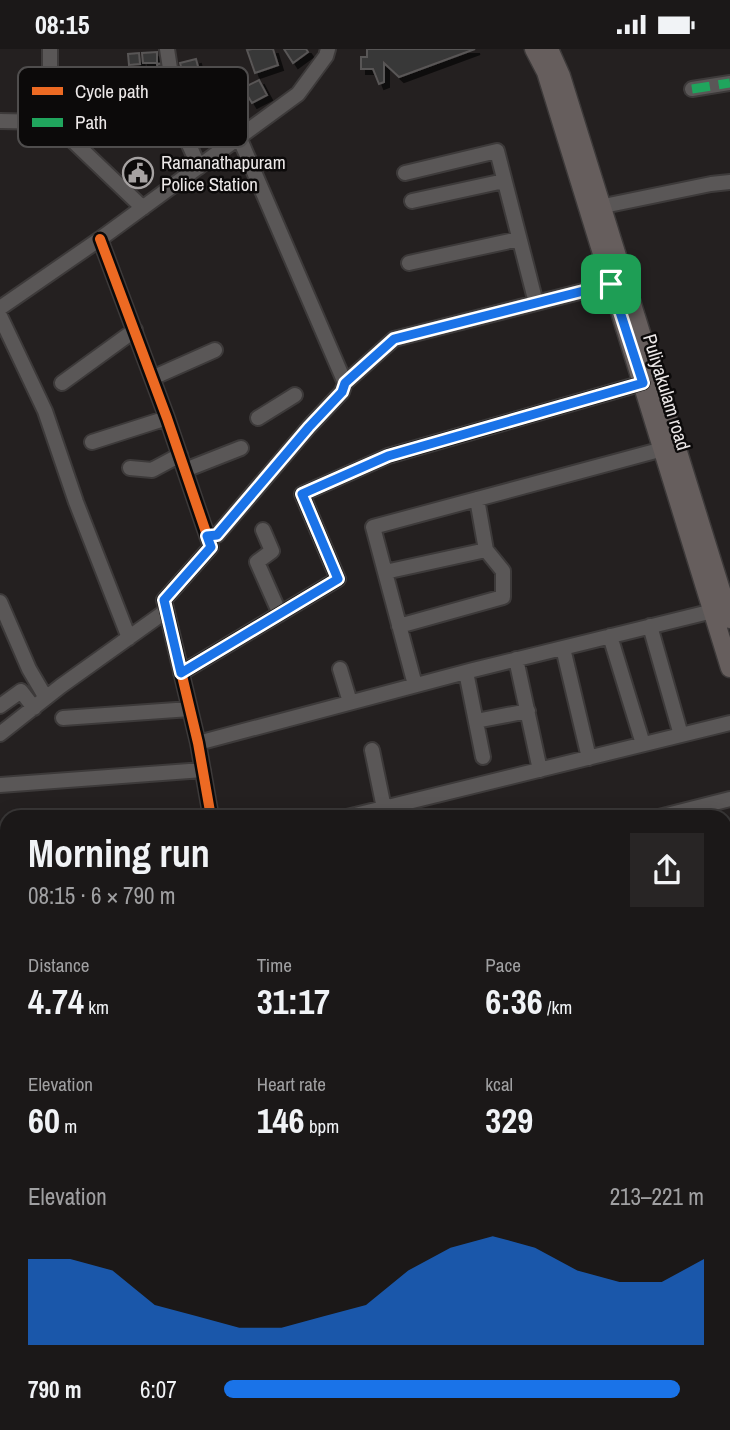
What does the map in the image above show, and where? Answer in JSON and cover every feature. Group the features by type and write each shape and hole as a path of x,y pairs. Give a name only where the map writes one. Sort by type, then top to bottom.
{"main road":[{"name":"Puliyakulam road","path":"534,49 546,72 595,207 730,619"},
{"name":"Puliyakulam road","path":"549,49 561,76 595,207 611,284 730,669"}],"street":[{"path":"50,49 50,67"},
{"path":"167,49 170,67"},
{"path":"248,130 298,94 328,49"},
{"path":"692,89 730,83"},
{"path":"0,121 18,121"},
{"path":"79,147 143,208"},
{"path":"189,147 198,167"},
{"path":"0,308 225,147"},
{"path":"243,147 345,383"},
{"path":"405,173 497,151 536,303"},
{"path":"412,201 505,181"},
{"path":"595,207 730,182"},
{"path":"100,239 167,418 211,547 164,600 198,743 210,810"},
{"path":"409,263 519,239"},
{"path":"207,536 217,535 342,392 345,383 394,339 611,284"},
{"path":"0,316 45,411 76,502 129,638"},
{"path":"62,383 135,330"},
{"path":"152,378 215,350"},
{"path":"181,673 338,579 302,494 388,456 643,383"},
{"path":"258,418 295,394"},
{"path":"92,442 167,418"},
{"path":"185,470 241,448"},
{"path":"415,685 373,527 663,449"},
{"path":"130,468 152,470 180,456"},
{"path":"399,626 503,597 503,571 486,550 477,499"},
{"path":"263,530 272,551 257,562 280,614"},
{"path":"385,572 486,550"},
{"path":"0,602 29,669 46,698"},
{"path":"0,734 166,611"},
{"path":"198,743 516,659 713,611"},
{"path":"650,626 681,735"},
{"path":"610,636 643,744"},
{"path":"563,647 589,758"},
{"path":"516,659 540,770"},
{"path":"340,669 350,702"},
{"path":"466,672 483,757"},
{"path":"0,706 21,691 34,708"},
{"path":"63,718 190,709"},
{"path":"476,721 528,711"},
{"path":"376,810 730,723"},
{"path":"372,750 384,808"},
{"path":"0,785 203,770"},
{"path":"687,810 730,799"}],"building":[{"path":"273,49 278,65 255,73 247,50"},
{"path":"284,49 306,49 308,52 293,63"},
{"path":"367,49 475,49 399,77 384,63 384,82 379,84 373,69 361,69 361,57 367,57"},
{"path":"157,52 157,63 143,63 142,53"},
{"path":"139,53 140,64 129,65 128,54"},
{"path":"196,59 198,67 181,67 180,63"},
{"path":"167,63 168,67 157,67 157,64"},
{"path":"259,80 267,95 252,103 248,96 248,86"}],"marked path":[{"path":"692,89 730,83"}],"cycle path":[{"path":"100,239 167,418 211,547 164,600 198,743 210,810"},
{"path":"181,673 338,579 302,494 388,456 643,383"}],"place":[{"name":"Ramanathapuram Police Station","path":"138,173"}],"route":[{"path":"611,284 643,383 388,456 302,494 338,579 181,673 164,600 211,547 207,536 217,535 342,392 345,383 394,339 611,284"}]}
